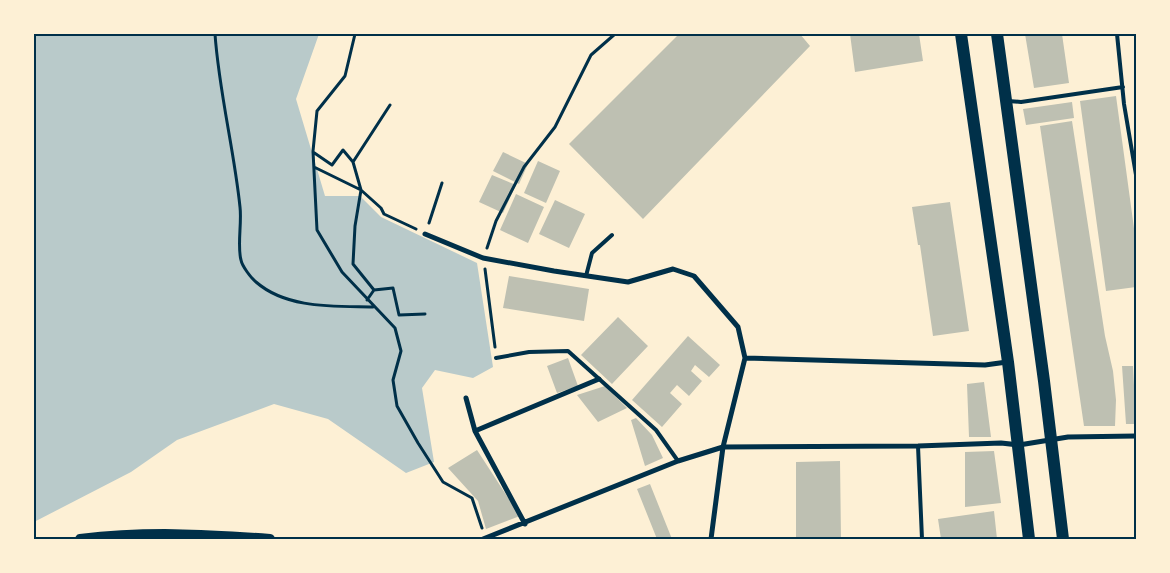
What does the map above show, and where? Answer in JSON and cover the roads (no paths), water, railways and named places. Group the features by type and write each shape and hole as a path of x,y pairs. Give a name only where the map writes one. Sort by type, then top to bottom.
{"main road":[{"path":"961,34 1008,362 1029,539"},
{"path":"997,34 1008,101 1063,539"},
{"path":"80,539 137,533 190,533 270,539"}],"street":[{"path":"425,234 484,258 586,276 628,282 673,269 694,276 738,327 745,358 723,447 711,539"},
{"path":"745,358 985,364 1008,362"},
{"path":"475,431 599,379"},
{"path":"466,398 475,431 525,524"},
{"path":"484,539 678,461 723,447 918,446 1001,443 1018,445 1051,442 1068,437 1136,436"}],"lane":[{"path":"1117,34 1136,175"},
{"path":"1008,101 1021,102 1123,87"},
{"path":"586,276 592,253 612,235"},
{"path":"496,358 529,352 568,351 656,430 678,461"},
{"path":"918,446 922,539"}]}
